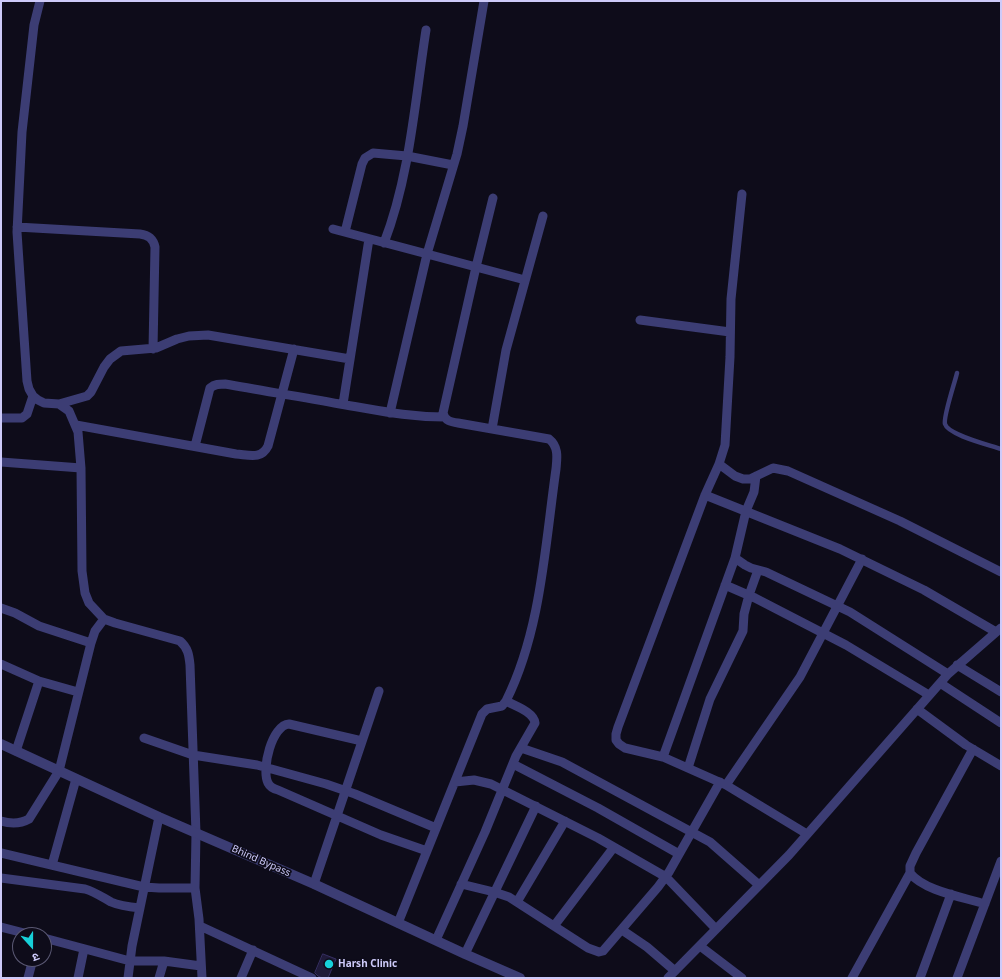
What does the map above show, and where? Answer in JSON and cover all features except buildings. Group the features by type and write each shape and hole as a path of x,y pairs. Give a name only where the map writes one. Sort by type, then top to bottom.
{"street":[{"path":"40,1 34,25 22,132 17,227 28,381 29,389 33,396 44,403 59,404 87,396 91,392 104,367 121,350 153,349 177,339 189,336 208,335 350,359"},
{"path":"390,414 427,254 453,165 464,120 484,1"},
{"path":"384,243 396,205 407,156 426,30"},
{"path":"345,232 359,173 365,158 373,153 407,156 453,165"},
{"path":"742,194 733,274 725,445 616,734 616,740 625,748 663,757 723,784 807,834"},
{"path":"398,923 482,714 487,709 502,706 506,701 522,659 535,619 557,454 555,447 549,439 448,421 442,413 493,198"},
{"path":"492,429 506,350 543,216"},
{"path":"17,227 140,234 146,235 150,238 154,242 155,246 153,349"},
{"path":"333,229 525,280"},
{"path":"343,404 370,239"},
{"path":"640,320 730,332"},
{"path":"76,425 248,455 260,455 265,452 268,446 294,349"},
{"path":"195,446 207,394 213,385 225,384 343,404 390,414 444,417"},
{"path":"1,418 22,418 27,414 33,396"},
{"path":"59,404 69,411 76,425 80,446 83,582 89,603 104,619 116,624 180,641 188,652 190,665 196,832 195,888 200,926 202,978"},
{"path":"1,462 81,468"},
{"path":"719,464 735,476 743,479 750,479 773,468 788,471 900,521 1001,572"},
{"path":"663,757 735,558 746,511 754,492 756,476"},
{"path":"622,930 646,947 672,975 789,855 948,674 999,630 924,590 826,542 705,495"},
{"path":"735,558 745,565 838,605 948,674"},
{"path":"461,884 509,897 588,948 599,952 606,948 666,877 691,832 723,784 800,676 862,559"},
{"path":"688,768 710,699 743,631 744,614 758,570"},
{"path":"725,585 749,595 846,645 929,695"},
{"path":"1,608 15,613 39,626 91,643"},
{"path":"1,821 16,823 29,819 59,771 94,631 104,619"},
{"path":"1,664 39,681 78,692"},
{"path":"957,665 1001,692"},
{"path":"16,751 39,681"},
{"path":"940,683 1001,723"},
{"path":"314,884 379,691"},
{"path":"436,940 503,790 513,764 533,727 535,720 530,714 506,701"},
{"path":"917,709 972,749 1001,766"},
{"path":"362,740 285,724 280,727 270,746 266,767 268,784 271,787 381,835 427,851"},
{"path":"144,738 193,755 246,762 345,791 436,828"},
{"name":"Bhind Bypass","path":"1,744 159,817 314,884 520,978"},
{"path":"521,748 562,762 691,832 717,847 759,885"},
{"path":"852,978 910,873 910,866 916,853 972,749"},
{"path":"513,764 598,808 679,854"},
{"path":"52,865 76,779"},
{"path":"455,782 474,780 482,781 536,806 614,847 666,877 716,929"},
{"path":"465,954 536,806"},
{"path":"128,978 144,887 159,817"},
{"path":"517,902 564,821"},
{"path":"554,926 614,847"},
{"path":"1,852 144,887 195,888"},
{"path":"957,978 1001,861"},
{"path":"910,873 915,880 927,886 985,904"},
{"path":"1,878 85,889 98,893 111,902 119,905 140,908"},
{"path":"920,978 951,894"},
{"path":"200,926 252,950 292,974 312,978"},
{"path":"1,927 12,930"},
{"path":"52,940 130,961 164,961 201,966"},
{"path":"700,946 742,978"},
{"path":"78,978 84,949"},
{"path":"240,978 252,950"},
{"path":"159,978 164,961"},
{"path":"28,978 31,967"}],"lane":[{"path":"957,373 946,414 945,424 947,428 956,434 1001,449"}],"place":[{"name":"Harsh Clinic","path":"329,964"}]}
